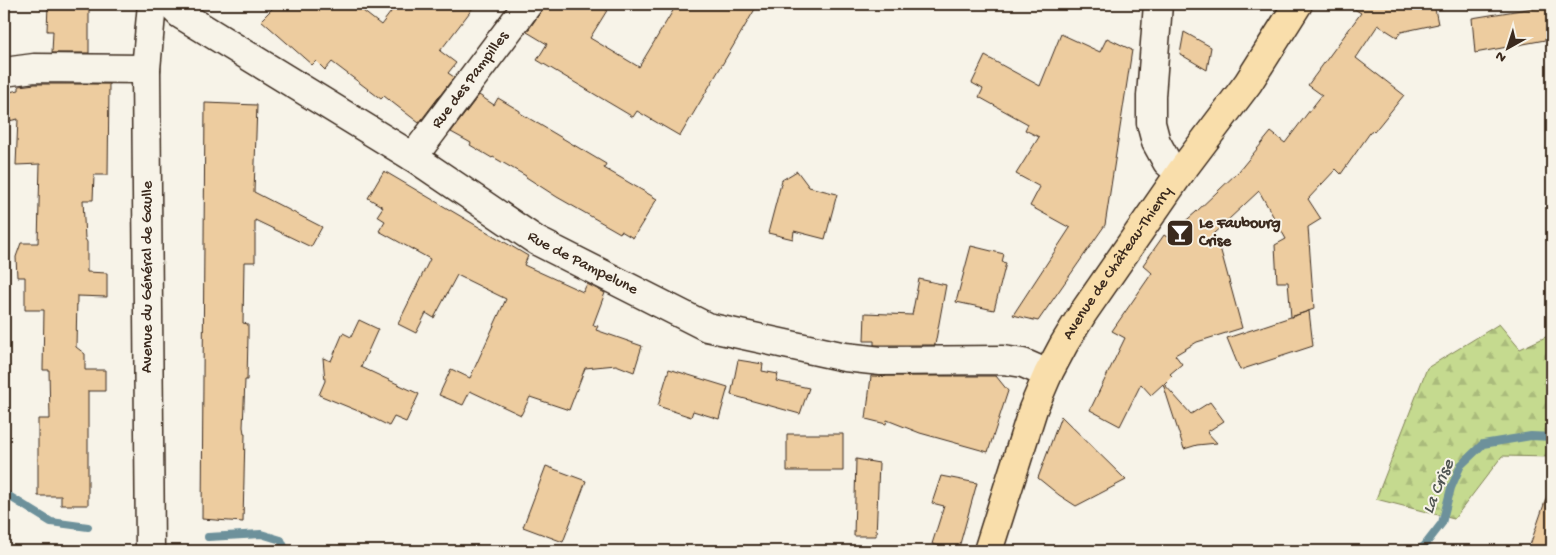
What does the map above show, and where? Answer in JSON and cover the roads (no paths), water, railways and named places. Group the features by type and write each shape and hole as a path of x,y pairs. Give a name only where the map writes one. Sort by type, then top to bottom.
{"main road":[{"name":"Avenue de Château-Thierry","path":"988,551 1033,409 1048,374 1083,313 1180,173 1248,83 1298,4"}],"street":[{"name":"Avenue du Général de Gaulle","path":"150,551 146,69 152,4"},
{"name":"Rue de Pampelune","path":"170,4 180,14 413,157 537,241 707,327 845,357 881,361 1003,360 1023,363 1048,374"},
{"name":"Rue des Pampilles","path":"413,157 528,4"},
{"path":"1158,4 1151,96 1151,123 1156,142 1167,162 1180,173"},
{"path":"4,72 34,68 146,69"}],"waterway":[{"name":"La Crise","path":"1418,551 1442,523 1451,488 1461,465 1483,444 1531,436 1552,437"},
{"name":"La Crise","path":"4,493 51,522 88,527"},
{"name":"La Crise","path":"208,537 261,534 281,540 286,551"}],"place":[{"name":"Le Faubourg Crise","path":"1180,233"}]}
